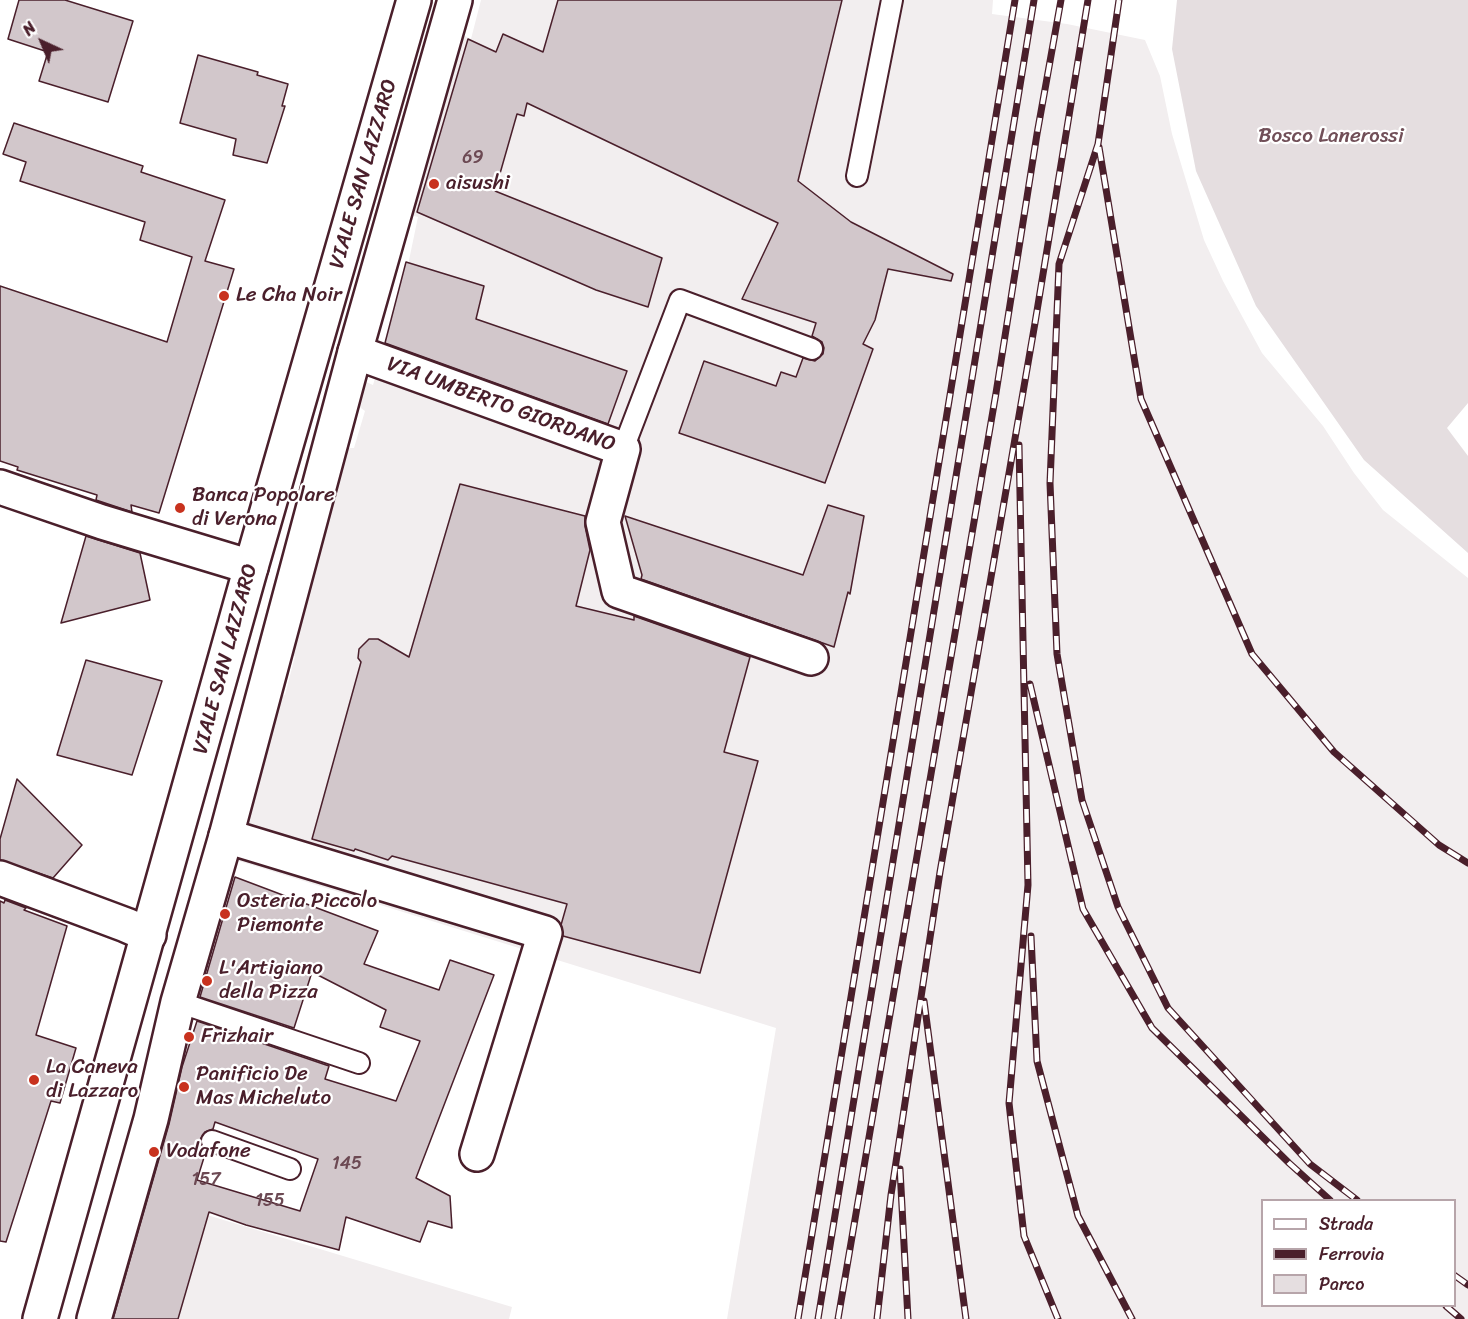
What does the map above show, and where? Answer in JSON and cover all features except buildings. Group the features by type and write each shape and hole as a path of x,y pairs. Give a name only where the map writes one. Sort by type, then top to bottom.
{"main road":[{"name":"VIALE SAN LAZZARO","path":"40,1319 251,567 414,0"},
{"name":"VIALE SAN LAZZARO","path":"94,1319 157,1121 178,1002 226,836 355,352 455,0"},
{"name":"VIA UMBERTO GIORDANO","path":"355,352 623,449 603,522 619,591 811,658"},
{"path":"0,487 102,522 251,567"},
{"path":"226,836 545,933 477,1154"},
{"path":"0,878 149,935"}],"lane":[{"path":"857,176 892,0"},
{"path":"623,449 680,300 812,349"},
{"path":"178,1002 359,1063"},
{"path":"212,1141 290,1169"}],"shaded area":[{"path":"481,0 993,0 992,14 1067,24 1145,40 1160,76 1172,134 1204,240 1223,281 1262,353 1323,426 1354,473 1383,510 1468,578 1468,1319 727,1319 776,1028 239,861 248,826 237,821 273,694 285,695 295,656 284,654 343,448 354,448 365,411 354,403 359,385 366,382 373,385 408,265 418,217 408,214 457,39 465,36 471,39"},
{"path":"131,1192 512,1307 509,1319 96,1319"}],"green space":[{"name":"Bosco Lanerossi","path":"1177,0 1468,0 1468,403 1447,428 1468,456 1468,553 1364,460 1256,306 1196,171 1172,49"}],"railway":[{"path":"798,1319 1015,0"},
{"path":"818,1319 1034,0"},
{"path":"838,1319 1061,0"},
{"path":"877,1319 891,1195 940,872 1088,0"},
{"path":"1119,0 1098,144 1059,264 1050,483 1057,654 1082,800 1118,907 1168,1008 1310,1164 1356,1199"},
{"path":"1099,147 1141,399 1252,654 1334,752 1439,845 1468,863"},
{"path":"1019,445 1028,885 1009,1103 1024,1236 1058,1319"},
{"path":"1030,684 1083,909 1152,1028 1289,1163 1329,1199"},
{"path":"1031,936 1037,1061 1078,1216 1132,1319"},
{"path":"924,1001 966,1319"},
{"path":"900,1169 908,1319"},
{"path":"1456,1276 1468,1285"},
{"path":"1447,1307 1461,1319"}],"place":[{"name":"aisushi","path":"434,184"},
{"name":"Le Cha Noir","path":"224,296"},
{"name":"Banca Popolare di Verona","path":"180,508"},
{"name":"Osteria Piccolo Piemonte","path":"225,914"},
{"name":"L'Artigiano della Pizza","path":"207,981"},
{"name":"Frizhair","path":"189,1037"},
{"name":"La Caneva di Lazzaro","path":"34,1080"},
{"name":"Panificio De Mas Micheluto","path":"184,1087"},
{"name":"Vodafone","path":"154,1152"}]}
